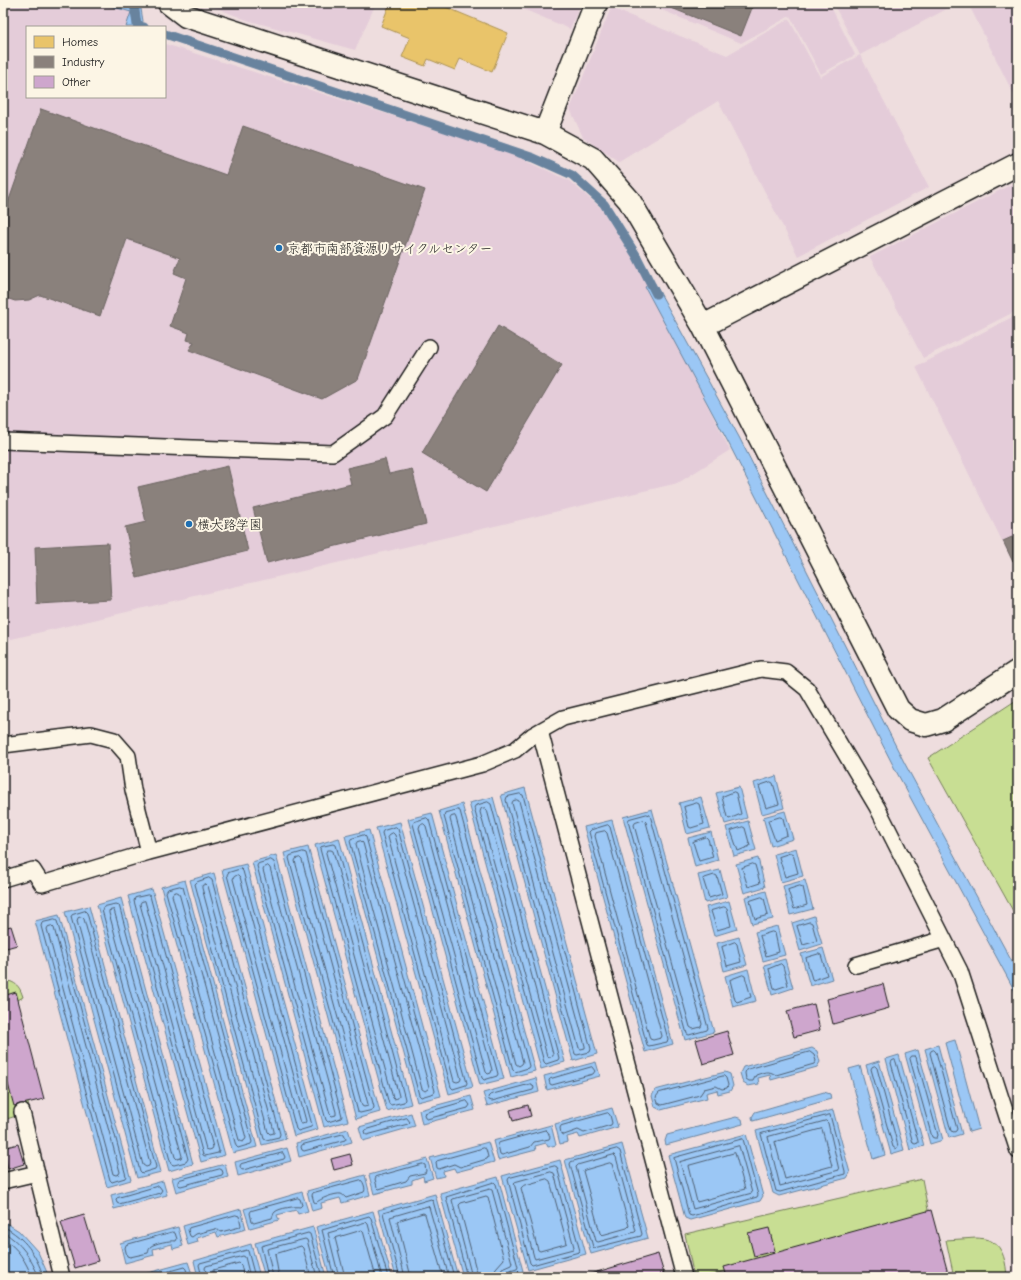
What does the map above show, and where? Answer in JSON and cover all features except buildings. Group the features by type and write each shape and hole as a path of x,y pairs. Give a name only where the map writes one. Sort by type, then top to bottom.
{"street":[{"path":"169,3 186,16 545,133 593,159 629,200 703,326 898,709 910,720 926,725 944,720 1018,672"},
{"path":"545,133 596,3"},
{"path":"703,326 1018,164"}],"lane":[{"path":"3,441 333,453 385,416 429,347"},
{"path":"3,879 33,870 42,884 148,852 482,764 515,750 533,735 563,718 761,669 786,672 807,689 873,800 960,971 1018,1151"},
{"path":"540,731 684,1277"},
{"path":"3,745 91,734 114,740 128,756 133,790 148,852"},
{"path":"856,965 944,939"},
{"path":"22,1112 62,1277"},
{"path":"3,1181 37,1173"}],"shaded area":[{"path":"3,3 139,3 143,26 26,26 26,98 166,98 166,44 507,152 568,180 601,208 637,265 730,450 678,483 3,641"},
{"path":"204,3 376,3 355,50 247,20"},
{"path":"509,3 581,3 570,29"},
{"path":"645,3 829,3 855,55 821,74 790,16 741,43"},
{"path":"833,3 958,3 860,55"},
{"path":"968,3 1018,3 1018,103"},
{"path":"611,8 727,55 789,19 820,77 860,55 929,187 798,256 718,101 619,162 583,137 570,109"},
{"path":"1018,181 1018,310 923,358 870,257"},
{"path":"1018,314 1018,573 916,367"}],"green space":[{"path":"1018,699 1018,920 928,758"},
{"path":"9,981 18,987 23,997 6,1007 30,1112 3,1120 3,983"},
{"path":"922,1179 930,1220 702,1277 694,1277 685,1234"},
{"path":"976,1238 989,1240 999,1247 1004,1256 1007,1277 954,1277 946,1240"}],"water":[{"path":"100,3 140,3 143,21 141,26 126,26 131,12"},
{"path":"654,282 739,437 905,764 1018,973 1018,997 896,771 728,442 645,287"},
{"path":"776,776 784,808 762,814 754,783"},
{"path":"739,787 747,818 725,824 716,793"},
{"path":"525,788 597,1054 573,1061 501,795"},
{"path":"493,797 565,1062 541,1069 469,803"},
{"path":"701,797 710,828 687,834 679,803"},
{"path":"462,804 535,1071 511,1077 439,811"},
{"path":"652,809 714,1032 685,1040 623,817"},
{"path":"785,811 793,839 771,846 763,817"},
{"path":"432,813 504,1079 480,1085 408,819"},
{"path":"612,820 673,1044 645,1052 584,827"},
{"path":"748,821 756,850 734,856 726,827"},
{"path":"400,822 473,1087 449,1094 376,828"},
{"path":"369,830 441,1096 417,1102 345,836"},
{"path":"711,832 718,860 695,867 688,838"},
{"path":"339,838 411,1104 387,1111 315,845"},
{"path":"308,847 380,1112 356,1119 284,853"},
{"path":"796,848 803,876 781,882 774,854"},
{"path":"276,855 348,1121 324,1127 252,862"},
{"path":"758,858 765,887 744,893 736,864"},
{"path":"246,864 318,1129 294,1136 222,870"},
{"path":"720,870 727,897 705,903 698,875"},
{"path":"214,873 286,1139 262,1145 190,880"},
{"path":"185,880 257,1147 233,1153 161,887"},
{"path":"805,880 813,909 790,915 783,886"},
{"path":"152,889 225,1155 201,1162 128,896"},
{"path":"766,891 773,919 752,924 745,897"},
{"path":"121,898 193,1164 169,1171 97,905"},
{"path":"729,901 737,929 714,936 706,907"},
{"path":"89,906 161,1172 137,1178 65,912"},
{"path":"59,915 131,1180 107,1187 35,921"},
{"path":"814,916 822,944 800,951 792,923"},
{"path":"777,926 785,955 763,961 755,932"},
{"path":"739,937 747,965 724,971 717,943"},
{"path":"823,948 832,979 810,986 801,954"},
{"path":"785,959 793,988 772,995 764,965"},
{"path":"748,969 756,1001 733,1007 725,976"},
{"path":"955,1040 979,1129 969,1132 945,1043"},
{"path":"938,1045 962,1134 949,1138 925,1049"},
{"path":"812,1048 817,1051 820,1062 817,1067 771,1080 770,1075 758,1078 759,1084 748,1086 743,1083 740,1073 743,1067"},
{"path":"918,1050 943,1140 930,1144 905,1054"},
{"path":"899,1055 924,1146 910,1150 886,1059"},
{"path":"879,1061 904,1150 891,1154 866,1065"},
{"path":"596,1062 600,1076 547,1090 544,1076"},
{"path":"860,1066 885,1155 873,1159 849,1069"},
{"path":"725,1072 730,1074 733,1086 730,1091 718,1094 717,1090 706,1093 707,1098 661,1110 655,1107 652,1096 655,1090"},
{"path":"536,1078 539,1092 487,1106 483,1093"},
{"path":"824,1092 830,1094 831,1099 753,1121 752,1117 755,1112"},
{"path":"471,1096 475,1110 422,1124 419,1110"},
{"path":"612,1108 618,1127 580,1138 578,1134 567,1137 568,1142 560,1144 555,1124"},
{"path":"833,1110 850,1173 847,1178 779,1196 773,1193 756,1131"},
{"path":"411,1113 415,1126 363,1141 359,1127"},
{"path":"736,1117 742,1119 743,1124 666,1145 665,1141 667,1135"},
{"path":"551,1125 556,1145 548,1147 546,1143 535,1146 536,1150 498,1160 493,1141"},
{"path":"348,1129 352,1142 299,1157 296,1143"},
{"path":"746,1134 763,1196 760,1201 690,1220 685,1218 668,1155"},
{"path":"488,1142 494,1162 456,1172 454,1168 443,1171 444,1176 436,1178 430,1158"},
{"path":"622,1144 648,1238 591,1254 565,1160"},
{"path":"287,1148 291,1161 238,1176 235,1162"},
{"path":"427,1159 433,1178 424,1181 423,1176 412,1180 412,1184 374,1194 369,1175"},
{"path":"560,1160 586,1254 528,1270 502,1176"},
{"path":"225,1164 228,1177 176,1192 172,1178"},
{"path":"365,1175 370,1195 342,1203 340,1198 321,1203 322,1208 312,1211 307,1191"},
{"path":"498,1177 523,1271 502,1277 463,1277 440,1193"},
{"path":"163,1181 167,1195 114,1209 111,1195"},
{"path":"302,1192 308,1211 298,1214 296,1210 277,1215 279,1220 250,1228 244,1209"},
{"path":"435,1194 458,1277 396,1277 378,1210"},
{"path":"241,1209 246,1229 218,1237 216,1232 197,1238 198,1242 188,1245 183,1226"},
{"path":"373,1211 392,1277 330,1277 316,1227"},
{"path":"3,1221 19,1231 38,1252 49,1277 3,1277"},
{"path":"178,1227 183,1246 173,1249 172,1244 153,1249 154,1255 125,1263 120,1243"},
{"path":"313,1227 326,1277 265,1277 255,1243"},
{"path":"251,1244 260,1277 198,1277 194,1261"},
{"path":"188,1262 193,1277 133,1277"}],"waterway":[{"path":"134,3 137,25 140,26"},
{"path":"166,34 534,158 572,175 604,204 636,255 656,294"}],"place":[{"name":"京都市南部資源リサイクルセンター","path":"279,248"},
{"name":"横大路学園","path":"189,524"}]}
